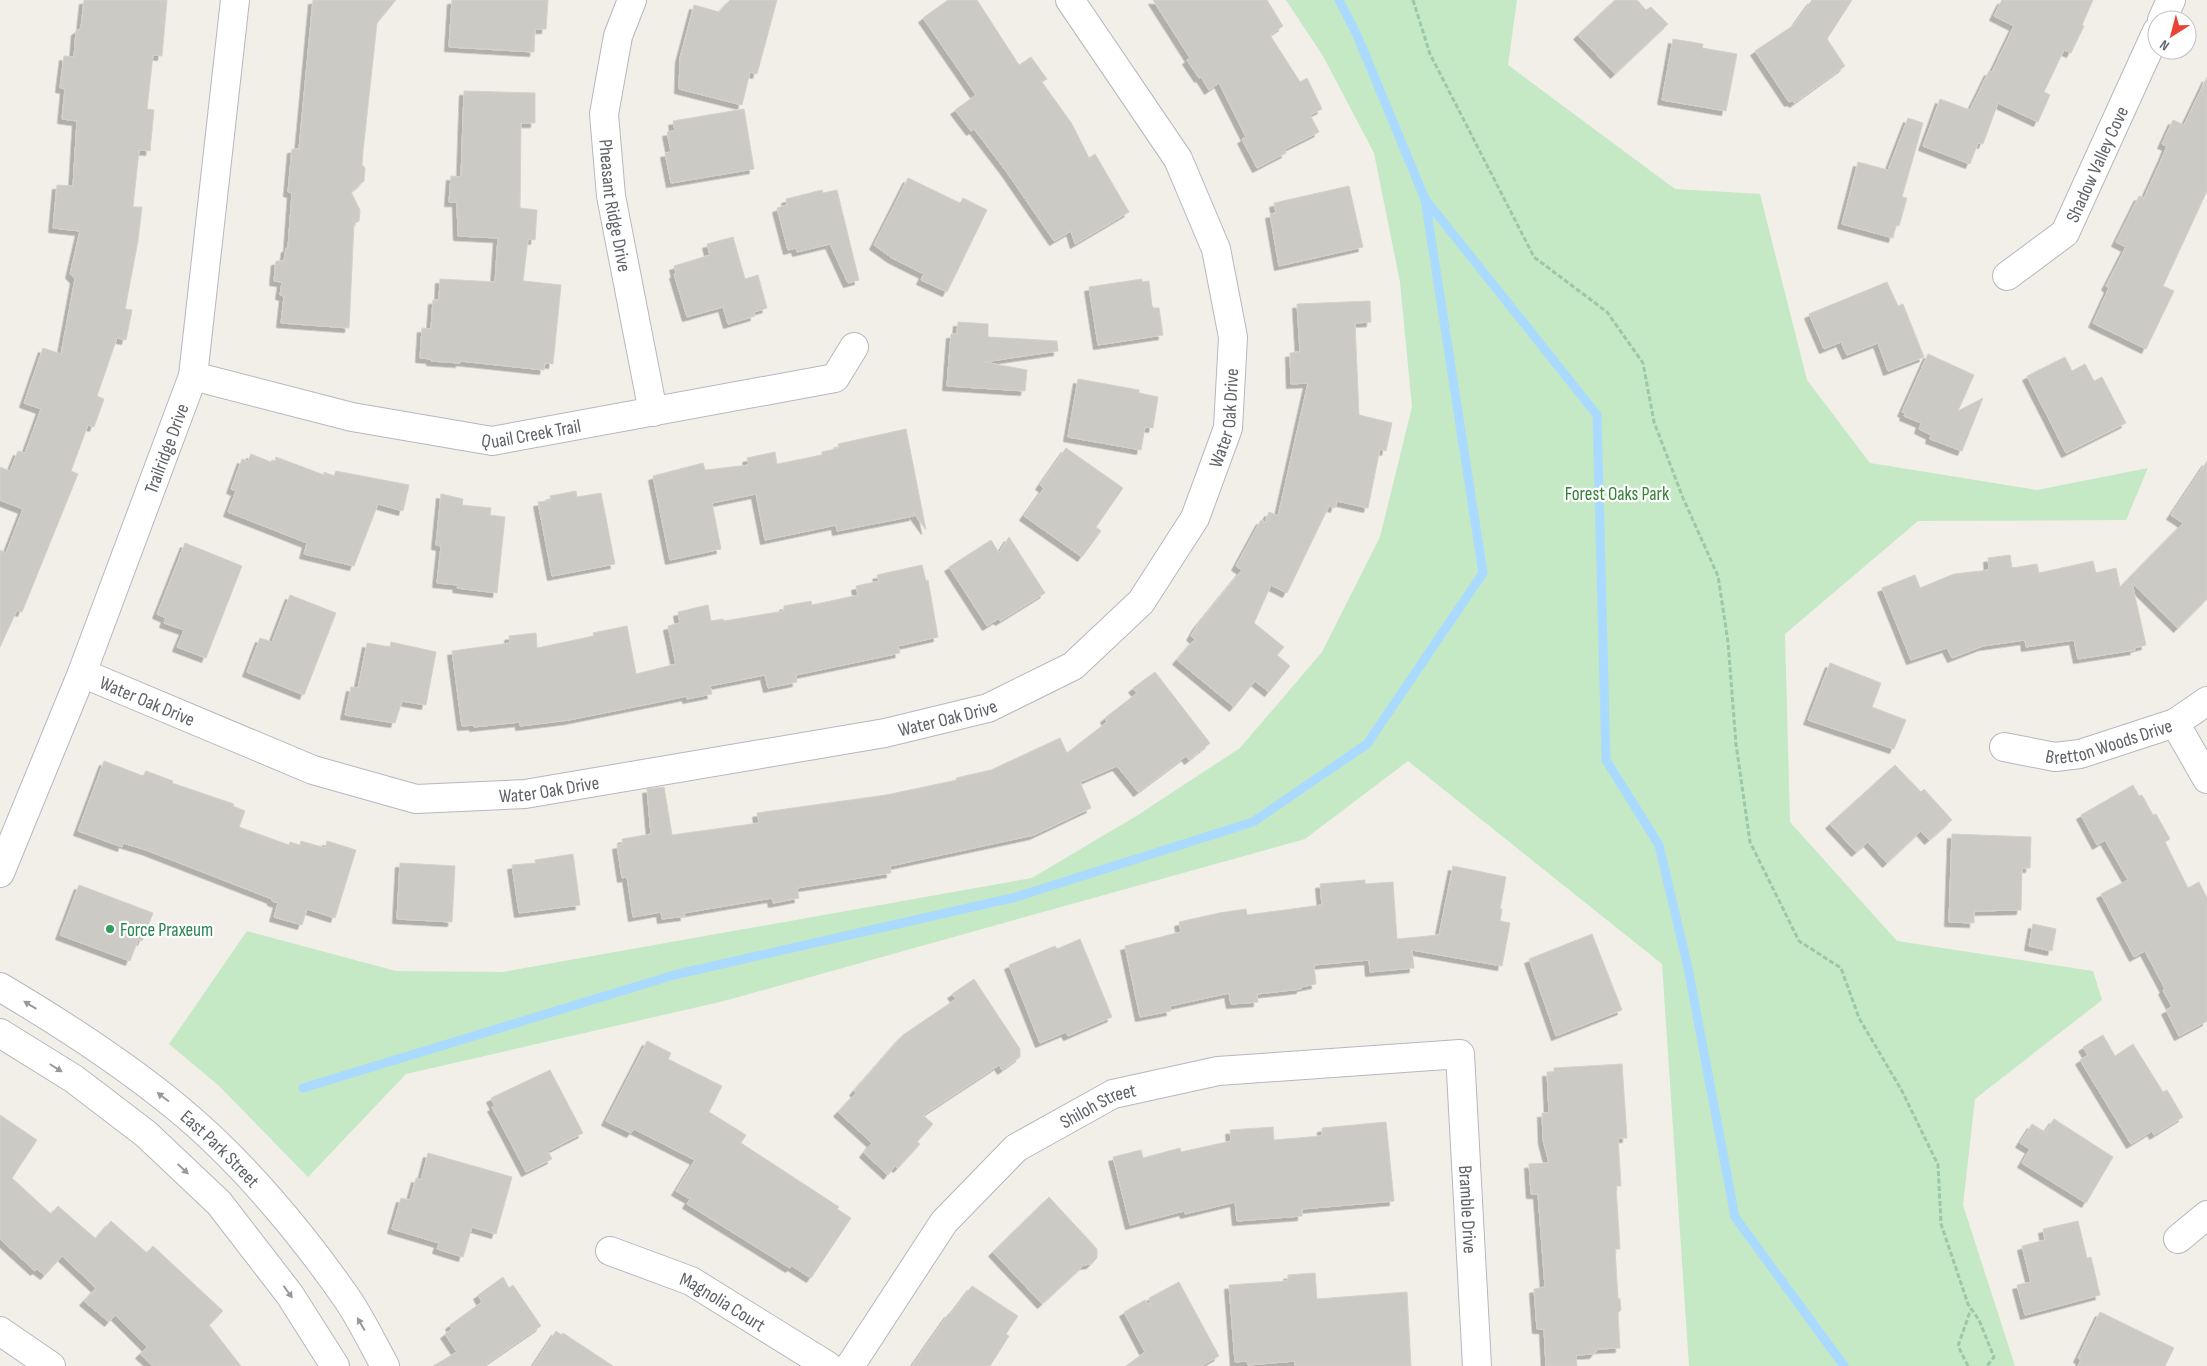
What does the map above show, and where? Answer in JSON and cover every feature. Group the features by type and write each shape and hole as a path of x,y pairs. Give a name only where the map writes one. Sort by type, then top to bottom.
{"street":[{"name":"Trailridge Drive","path":"0,872 82,673 193,376 235,0"},
{"name":"Pheasant Ridge Drive","path":"632,0 618,36 604,114 611,196 653,412"},
{"name":"Water Oak Drive","path":"82,673 313,770 416,799 525,794 885,732 988,708 1073,666 1141,602 1195,518 1228,428 1234,337 1216,249 1178,159 1070,0"},
{"name":"Shadow Valley Cove","path":"2007,276 2065,233 2147,53"},
{"name":"Quail Creek Trail","path":"193,376 352,417 492,441 835,378 854,347"},
{"name":"Bretton Woods Drive","path":"2004,747 2055,756 2080,754 2175,723 2207,701"},
{"path":"2175,723 2207,779"},
{"name":"East Park Street","path":"0,987 74,1031 176,1106 214,1142 283,1214 348,1301 386,1366"},
{"name":"East Park Street","path":"0,1033 74,1079 146,1134 219,1203 290,1295 335,1366"},
{"name":"Shiloh Street","path":"850,1366 944,1222 957,1208 1016,1148 1113,1094 1218,1071 1460,1054"},
{"name":"Bramble Drive","path":"1460,1054 1477,1366"},
{"path":"2178,1239 2207,1214"},
{"name":"Magnolia Court","path":"610,1251 691,1281 828,1366"},
{"path":"0,1331 51,1366"}],"path":[{"path":"1413,0 1430,54 1534,257 1607,312 1643,364 1654,422 1683,498 1718,576 1728,642 1736,744 1750,842 1799,941 1841,968 1859,1018 1902,1092 1938,1165 1941,1224 1971,1308 1979,1320 1994,1357 1987,1366"},
{"path":"1968,1366 1958,1346 1971,1308"}],"green space":[{"name":"Forest Oaks Park","path":"1286,0 1517,0 1508,65 1675,189 1760,194 1807,380 1870,463 2037,490 2148,468 2126,520 1918,521 1785,634 1790,822 1897,941 2093,971 2102,1000 1975,1099 1963,1205 2015,1366 1689,1366 1662,964 1408,761 1305,839 724,1001 406,1074 308,1177 218,1085 169,1044 247,931 396,971 503,972 1032,878 1138,815 1240,748 1322,652 1380,537 1412,407 1400,282 1374,153 1323,56"}],"building":[{"path":"84,0 167,0 162,56 153,55 147,109 154,110 150,151 139,150 133,207 142,207 138,241 125,309 132,310 126,340 117,338 97,396 104,399 94,427 88,425 71,471 78,474 22,612 17,610 0,647 0,550 6,553 23,509 0,500 0,467 10,471 18,451 25,453 41,409 24,403 43,348 61,354 75,279 70,274 80,231 53,228 57,185 73,186 77,121 62,119 65,89 60,88 64,56 74,57 76,31 81,28"},
{"path":"313,0 396,0 377,23 363,151 364,181 351,192 360,210 359,221 354,224 349,328 281,323 284,296 280,295 282,282 274,281 276,261 284,261 286,248 288,248 292,193 288,192 292,149 299,149"},
{"path":"452,0 548,0 546,29 535,29 534,52 449,47"},
{"path":"730,0 777,0 757,74 750,72 742,105 679,89 680,58 694,5 719,12"},
{"path":"948,0 977,0 1019,65 1031,57 1047,79 1042,82 1072,124 1089,158 1095,154 1129,212 1075,244 1071,231 1054,241 1006,171 974,129 971,131 955,110 976,95 923,18"},
{"path":"1153,0 1267,0 1283,26 1270,35 1300,82 1307,78 1322,109 1310,115 1319,132 1285,149 1286,153 1257,168 1242,139 1246,137 1219,83 1209,90 1201,77 1199,78 1187,60 1190,58"},
{"path":"1615,0 1637,0 1646,10 1651,7 1668,24 1615,74 1578,35"},
{"path":"1812,0 1852,0 1827,39 1845,66 1794,103 1792,101 1789,102 1755,51 1794,25"},
{"path":"2002,0 2093,0 2082,25 2084,26 2071,53 2064,50 2044,92 2050,95 2038,122 1998,103 1983,144 1978,143 1970,164 1923,146 1940,99 1970,110 1989,71 1992,72 2014,26 1994,16"},
{"path":"1673,39 1703,44 1702,48 1737,54 1726,111 1662,100"},
{"path":"2207,77 2207,191 2163,286 2174,291 2146,349 2093,323 2109,288 2106,286 2126,247 2116,242 2139,196 2144,198 2167,146 2162,144 2173,120 2184,125"},
{"path":"464,91 535,93 535,123 521,123 520,208 537,210 535,240 528,239 523,281 561,285 553,364 545,363 544,370 460,361 460,363 431,361 431,359 420,358 422,328 431,329 433,300 439,300 440,279 495,282 498,238 458,236 457,202 449,202 451,176 461,177"},
{"path":"744,109 754,169 671,183 665,153 671,152 667,132 675,131 673,121"},
{"path":"1908,118 1923,123 1902,197 1907,198 1899,226 1896,225 1893,238 1842,224 1858,162 1888,170"},
{"path":"908,178 960,203 963,198 987,210 947,292 921,280 924,274 892,258 874,245"},
{"path":"1349,186 1363,247 1279,266 1270,214 1276,213 1274,203"},
{"path":"822,190 823,193 837,190 859,280 848,283 830,244 797,252 796,248 788,250 777,208 787,205 786,199"},
{"path":"733,237 745,279 758,275 767,308 754,312 755,316 728,324 723,307 687,317 674,274 676,273 674,266 710,255 707,244"},
{"path":"1142,279 1142,282 1149,281 1152,306 1159,308 1163,335 1098,345 1089,287"},
{"path":"1887,282 1898,306 1903,304 1924,357 1888,371 1878,343 1847,355 1841,342 1824,349 1809,314"},
{"path":"1370,301 1371,322 1355,323 1359,415 1392,423 1386,451 1380,449 1368,508 1337,501 1335,508 1329,506 1287,593 1271,585 1254,623 1284,647 1277,655 1290,666 1269,692 1255,681 1234,707 1177,660 1195,639 1191,636 1198,624 1242,570 1236,566 1261,520 1265,522 1269,512 1278,516 1308,383 1291,384 1290,353 1300,352 1297,304"},
{"path":"958,322 988,324 988,337 1057,341 1058,351 984,362 1027,370 1025,391 947,386 951,334 957,334"},
{"path":"1928,354 1974,375 1958,411 1983,398 1962,451 1930,439 1931,435 1919,429 1921,423 1904,416 1905,413 1902,412"},
{"path":"2065,357 2072,371 2085,364 2094,381 2102,377 2126,423 2066,453 2027,376"},
{"path":"1078,379 1139,390 1139,393 1158,397 1153,428 1145,427 1141,450 1068,437"},
{"path":"906,429 926,530 913,512 914,516 837,531 836,525 765,540 756,494 712,503 721,549 670,560 653,476 703,463 705,470 749,465 747,458 775,452 777,464 822,455 822,452 839,448 838,444"},
{"path":"1066,448 1123,488 1096,527 1101,531 1082,557 1024,516 1044,488 1040,485"},
{"path":"251,454 271,462 272,460 275,461 276,457 324,475 324,472 334,476 336,471 409,485 403,511 378,504 354,566 304,554 307,543 228,512 236,491 231,489 242,459 248,461"},
{"path":"2207,461 2207,599 2178,628 2132,583 2146,645 2134,648 2135,650 2078,659 2074,640 2026,647 2025,640 1983,646 1952,658 1947,648 1911,660 1882,588 1915,575 1920,588 1954,574 1989,570 1988,558 2010,555 2012,568 2037,564 2039,573 2093,561 2096,573 2116,568 2120,587 2183,523 2171,515"},
{"path":"576,491 577,497 601,493 615,564 552,576 538,502 551,501 550,496"},
{"path":"441,494 463,499 462,505 491,508 490,515 505,517 497,593 457,588 458,585 437,583 441,546 436,545"},
{"path":"1009,537 1045,593 1000,621 998,619 987,626 949,567 991,540 999,553"},
{"path":"185,543 242,566 206,658 177,647 184,630 164,623 166,618 157,614"},
{"path":"922,565 926,581 928,580 938,637 898,646 900,653 796,675 797,682 768,688 765,675 710,686 712,694 687,699 687,696 569,720 520,726 520,722 474,727 474,725 462,726 452,651 510,643 509,636 536,633 537,648 594,636 593,633 627,626 636,674 676,664 668,626 680,623 678,612 708,605 711,621 723,619 724,621 784,611 784,606 811,601 812,605 858,595 856,586 879,581 877,575"},
{"path":"290,595 336,613 304,695 247,672 260,638 272,642"},
{"path":"391,642 436,652 426,705 402,701 395,723 345,715 351,687 358,688 367,643 390,647"},
{"path":"1830,663 1881,683 1872,707 1906,720 1894,749 1808,720"},
{"path":"1155,672 1210,743 1189,760 1186,756 1138,792 1117,766 1080,782 1091,808 1034,835 890,866 891,873 797,888 799,898 773,903 772,898 684,913 685,916 662,919 661,912 633,917 627,877 622,878 617,845 623,844 622,839 651,834 647,789 664,787 672,835 759,823 757,813 886,795 957,780 956,778 991,770 1060,738 1067,753 1107,722 1105,718 1137,693 1133,688"},
{"path":"104,761 143,776 146,771 173,781 172,783 234,804 233,806 245,811 239,827 289,845 290,842 300,845 301,841 325,848 327,841 356,850 335,918 307,909 302,925 274,917 278,903 272,901 272,899 146,850 123,843 122,847 78,831"},
{"path":"1895,765 1921,792 1924,789 1952,820 1929,840 1921,831 1887,863 1868,842 1856,852 1830,824"},
{"path":"2133,785 2139,796 2142,795 2153,815 2156,814 2170,839 2165,842 2188,888 2199,882 2207,898 2207,1021 2179,1036 2166,1010 2172,1007 2163,990 2165,989 2145,951 2134,957 2101,894 2128,880 2105,840 2097,845 2081,815"},
{"path":"1952,834 2031,837 2030,868 2022,868 2021,910 1974,911 1974,923 1949,922"},
{"path":"573,854 580,905 519,913 512,865 536,863 535,860"},
{"path":"400,863 455,866 452,922 397,919"},
{"path":"1453,866 1506,877 1500,909 1502,909 1500,921 1510,923 1502,966 1412,950 1414,968 1370,972 1369,960 1314,965 1316,984 1301,987 1301,989 1257,994 1258,1002 1231,1004 1229,993 1170,1006 1171,1011 1140,1017 1125,946 1181,932 1179,922 1219,913 1246,909 1247,915 1322,905 1320,884 1365,880 1365,884 1393,882 1397,939 1439,935"},
{"path":"79,885 153,913 142,941 138,940 130,961 60,935"},
{"path":"2033,924 2056,929 2052,951 2029,946"},
{"path":"1592,934 1622,1010 1556,1036 1529,959"},
{"path":"1080,939 1112,1017 1068,1036 1066,1032 1040,1043 1009,965 1055,946 1057,949"},
{"path":"974,979 1020,1049 1020,1057 1002,1070 999,1065 923,1115 933,1124 917,1142 920,1144 898,1168 895,1166 888,1175 864,1153 872,1143 838,1112 903,1035 956,999 952,994"},
{"path":"2103,1035 2115,1056 2133,1044 2163,1092 2167,1090 2183,1117 2154,1135 2152,1131 2131,1144 2080,1060 2088,1055 2083,1047"},
{"path":"647,1041 671,1053 668,1059 722,1086 709,1112 746,1135 741,1143 839,1207 837,1209 851,1218 811,1278 792,1266 790,1268 687,1204 690,1199 676,1191 695,1160 634,1129 631,1133 606,1121"},
{"path":"1622,1064 1627,1138 1618,1138 1621,1186 1616,1186 1620,1249 1615,1249 1618,1298 1620,1299 1621,1310 1618,1313 1620,1348 1598,1349 1594,1354 1576,1355 1577,1366 1546,1366 1544,1329 1537,1329 1534,1289 1545,1287 1538,1194 1531,1194 1529,1164 1549,1163 1543,1140 1542,1113 1549,1113 1547,1072 1554,1072 1554,1068"},
{"path":"550,1070 583,1133 548,1151 552,1159 526,1172 492,1107 495,1106 491,1098"},
{"path":"0,1115 37,1140 12,1178 51,1214 58,1206 96,1239 111,1221 147,1253 153,1246 223,1311 209,1325 241,1366 153,1366 140,1354 147,1347 115,1315 109,1322 84,1301 96,1288 62,1256 45,1275 37,1269 35,1271 0,1239"},
{"path":"2054,1119 2113,1157 2086,1203 2022,1163 2030,1149 2020,1143 2032,1124 2045,1132"},
{"path":"1386,1122 1394,1201 1302,1209 1302,1216 1237,1221 1235,1202 1185,1214 1184,1211 1130,1225 1113,1157 1141,1150 1143,1158 1180,1148 1181,1152 1231,1141 1230,1130 1273,1127 1274,1140 1322,1136 1322,1128"},
{"path":"428,1153 512,1177 496,1234 472,1227 463,1257 437,1249 439,1243 392,1229 401,1198 410,1200 416,1178 421,1180"},
{"path":"1049,1197 1097,1249 1097,1258 1091,1264 1084,1265 1042,1304 993,1252"},
{"path":"2078,1221 2087,1258 2091,1257 2100,1295 2025,1315 2017,1285 2031,1282 2022,1246 2045,1240 2043,1229"},
{"path":"1315,1273 1317,1299 1407,1292 1411,1366 1295,1366 1295,1361 1248,1365 1247,1361 1235,1362 1229,1285 1288,1281 1288,1275"},
{"path":"503,1277 509,1288 513,1285 541,1326 483,1366 433,1366 457,1352 445,1334 452,1329 450,1325 482,1302 478,1295"},
{"path":"1179,1282 1219,1356 1201,1366 1126,1366 1145,1352 1124,1312 1145,1300 1151,1307 1149,1298"},
{"path":"972,1286 1018,1316 1006,1334 1009,1336 990,1366 912,1366 949,1313 951,1314"},
{"path":"2100,1312 2174,1348 2165,1366 2078,1366 2081,1360 2078,1358"},
{"path":"556,1331 562,1335 563,1333 613,1366 533,1366"}],"waterway":[{"path":"1339,0 1357,35 1425,199 1597,415 1606,760 1659,845 1688,968 1735,1217 1844,1366"},
{"path":"303,1088 674,975 1016,897 1253,822 1367,744 1483,573 1425,199"}],"place":[{"name":"Force Praxeum","path":"110,929"}]}
